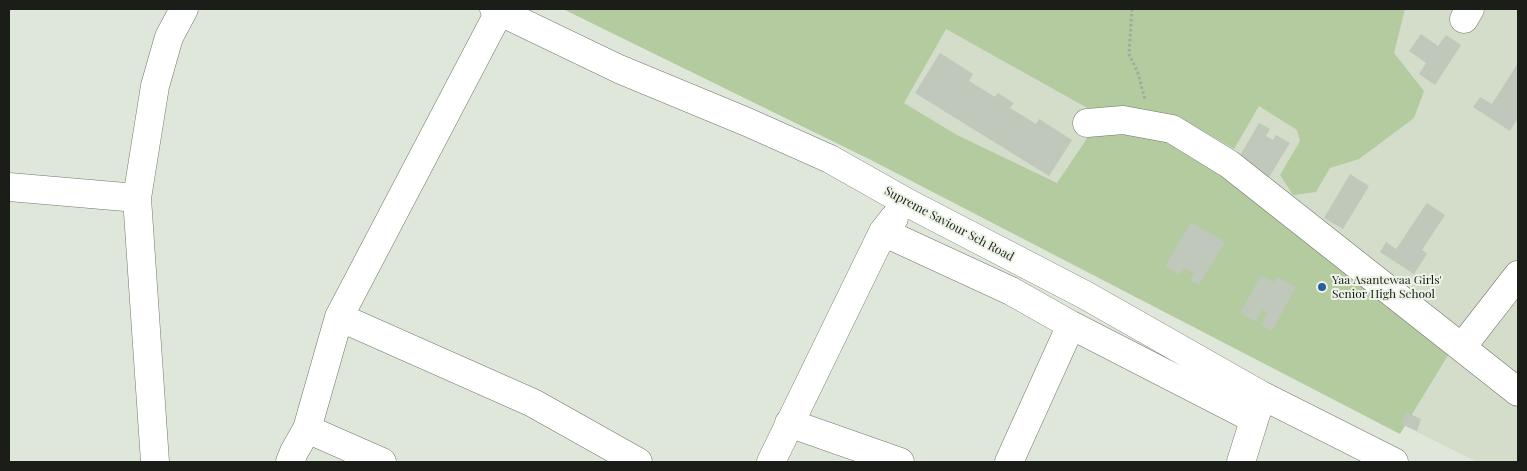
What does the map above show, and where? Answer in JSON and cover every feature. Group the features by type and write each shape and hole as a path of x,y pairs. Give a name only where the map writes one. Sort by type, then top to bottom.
{"street":[{"path":"155,462 137,198 154,86 169,37 184,9"},
{"path":"290,462 308,429 339,317 496,10"},
{"name":"Supreme Saviour Sch Road","path":"496,10 620,69 830,159 906,202 1085,295 1258,407 1394,462"},
{"path":"1087,123 1123,120 1172,129 1229,164 1518,392"},
{"path":"9,187 137,198"},
{"path":"771,462 883,232 906,202"},
{"path":"883,232 1011,291 1071,325 1258,407 1241,462"},
{"path":"1462,347 1518,275"},
{"path":"339,317 533,403 638,462"},
{"path":"1009,462 1071,325"},
{"path":"789,423 900,462"},
{"path":"308,429 382,462"}],"path":[{"path":"1132,9 1129,54 1138,74 1151,125"}],"shaded area":[{"name":"Yaa Asantewaa Girls' Senior High School","path":"563,9 1518,9 1518,462 1477,462"}],"green space":[{"name":"Yaa Asantewaa Girls' Senior High School","path":"563,9 1405,9 1394,53 1424,91 1414,118 1359,159 1330,168 1316,192 1293,195 1280,175 1300,141 1297,130 1259,106 1234,149 1180,118 1091,110 946,29 904,103 957,135 1057,183 1088,137 1146,130 1191,144 1450,352 1400,434 871,160"}],"building":[{"path":"1421,34 1438,46 1446,35 1461,45 1435,85 1419,74 1426,63 1409,51"},
{"path":"940,53 973,74 969,81 995,97 998,93 1014,103 1010,108 1036,124 1039,119 1072,140 1049,176 915,93"},
{"path":"1518,63 1518,118 1510,131 1473,107 1480,97 1492,104"},
{"path":"1259,123 1270,129 1266,136 1273,140 1276,135 1290,143 1269,177 1238,159"},
{"path":"1350,174 1369,186 1343,229 1324,218"},
{"path":"1427,203 1445,215 1422,250 1427,254 1414,274 1380,252 1386,242 1396,249"},
{"path":"1191,222 1225,242 1199,285 1190,280 1194,273 1184,268 1179,275 1165,266"},
{"path":"1261,275 1274,282 1277,277 1296,287 1272,331 1261,325 1268,313 1262,310 1256,322 1240,313"},
{"path":"1406,412 1421,419 1417,431 1401,424"}],"place":[{"name":"Yaa Asantewaa Girls' Senior High School","path":"1322,287"}]}
